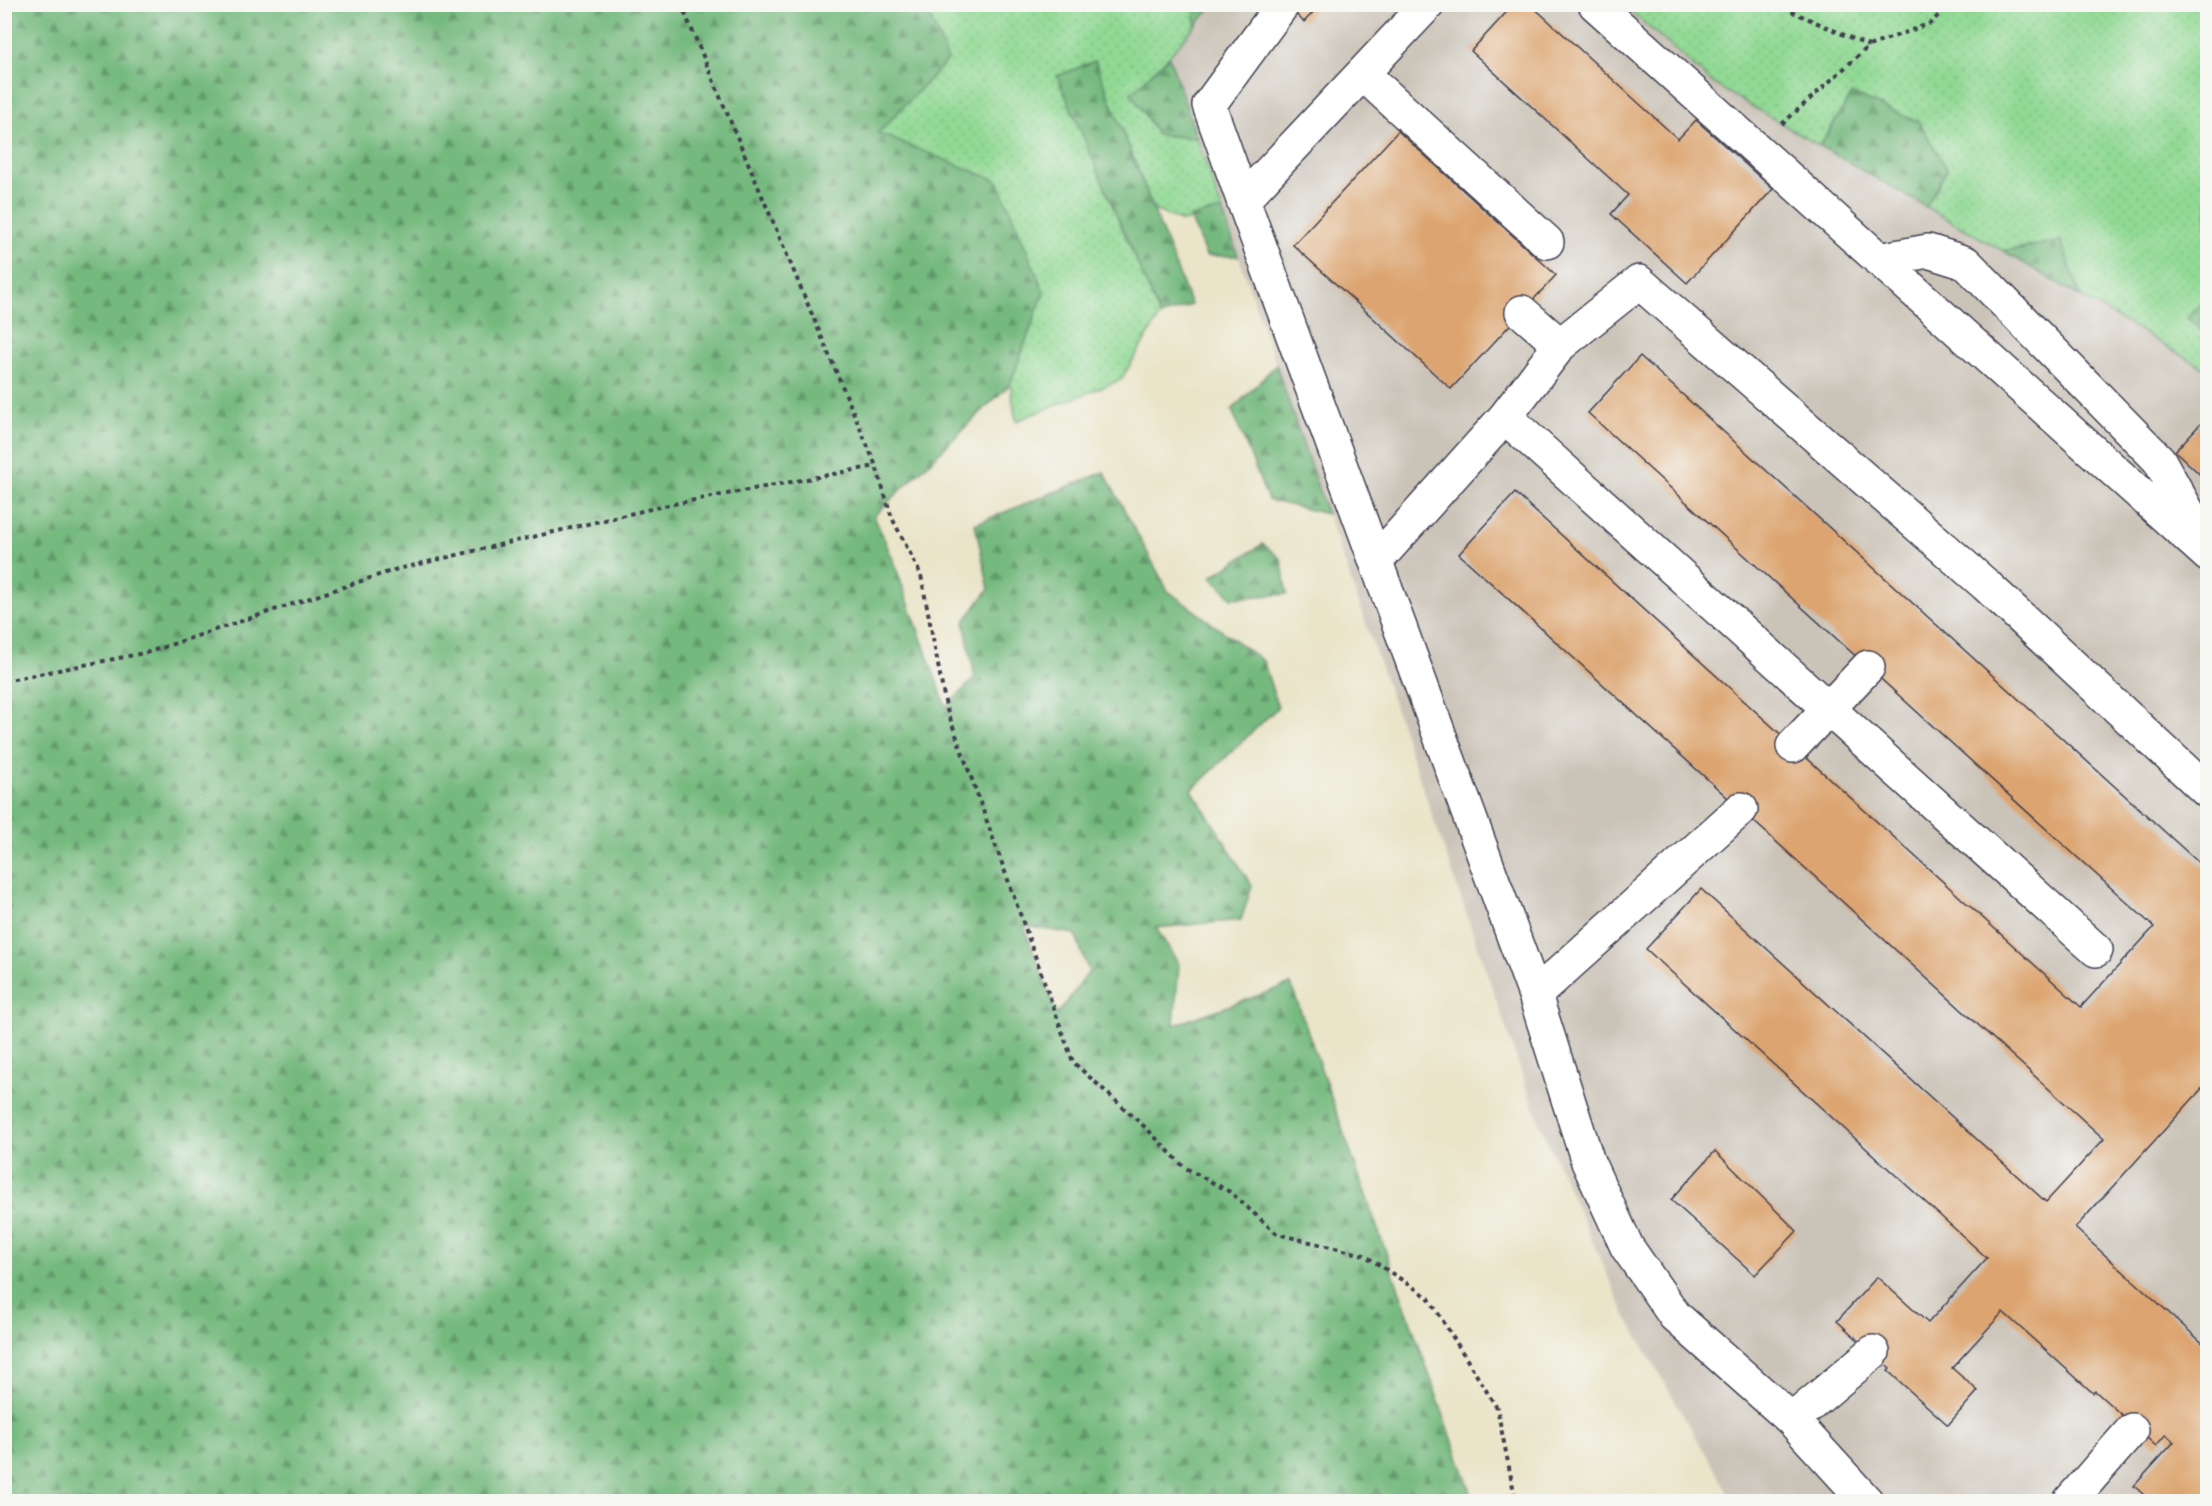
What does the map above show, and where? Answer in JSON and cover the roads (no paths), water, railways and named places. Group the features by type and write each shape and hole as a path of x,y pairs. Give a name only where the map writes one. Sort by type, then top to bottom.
{"lane":[{"path":"1283,4 1209,105 1535,995 1588,1162 1627,1247 1675,1316 1792,1420 1867,1502"},
{"path":"1595,4 2208,555"},
{"path":"1243,200 1424,6"},
{"path":"1363,74 1547,242"},
{"path":"1879,260 1928,250 1966,263 2159,460 2208,548"},
{"path":"1376,561 1505,417 1560,345 1639,282 1986,585 2208,792"},
{"path":"1522,312 1560,345"},
{"path":"1505,417 2096,950"},
{"path":"1793,746 1868,667"},
{"path":"1535,995 1741,810"},
{"path":"1792,1420 1873,1352"},
{"path":"2069,1502 2132,1430"}]}
